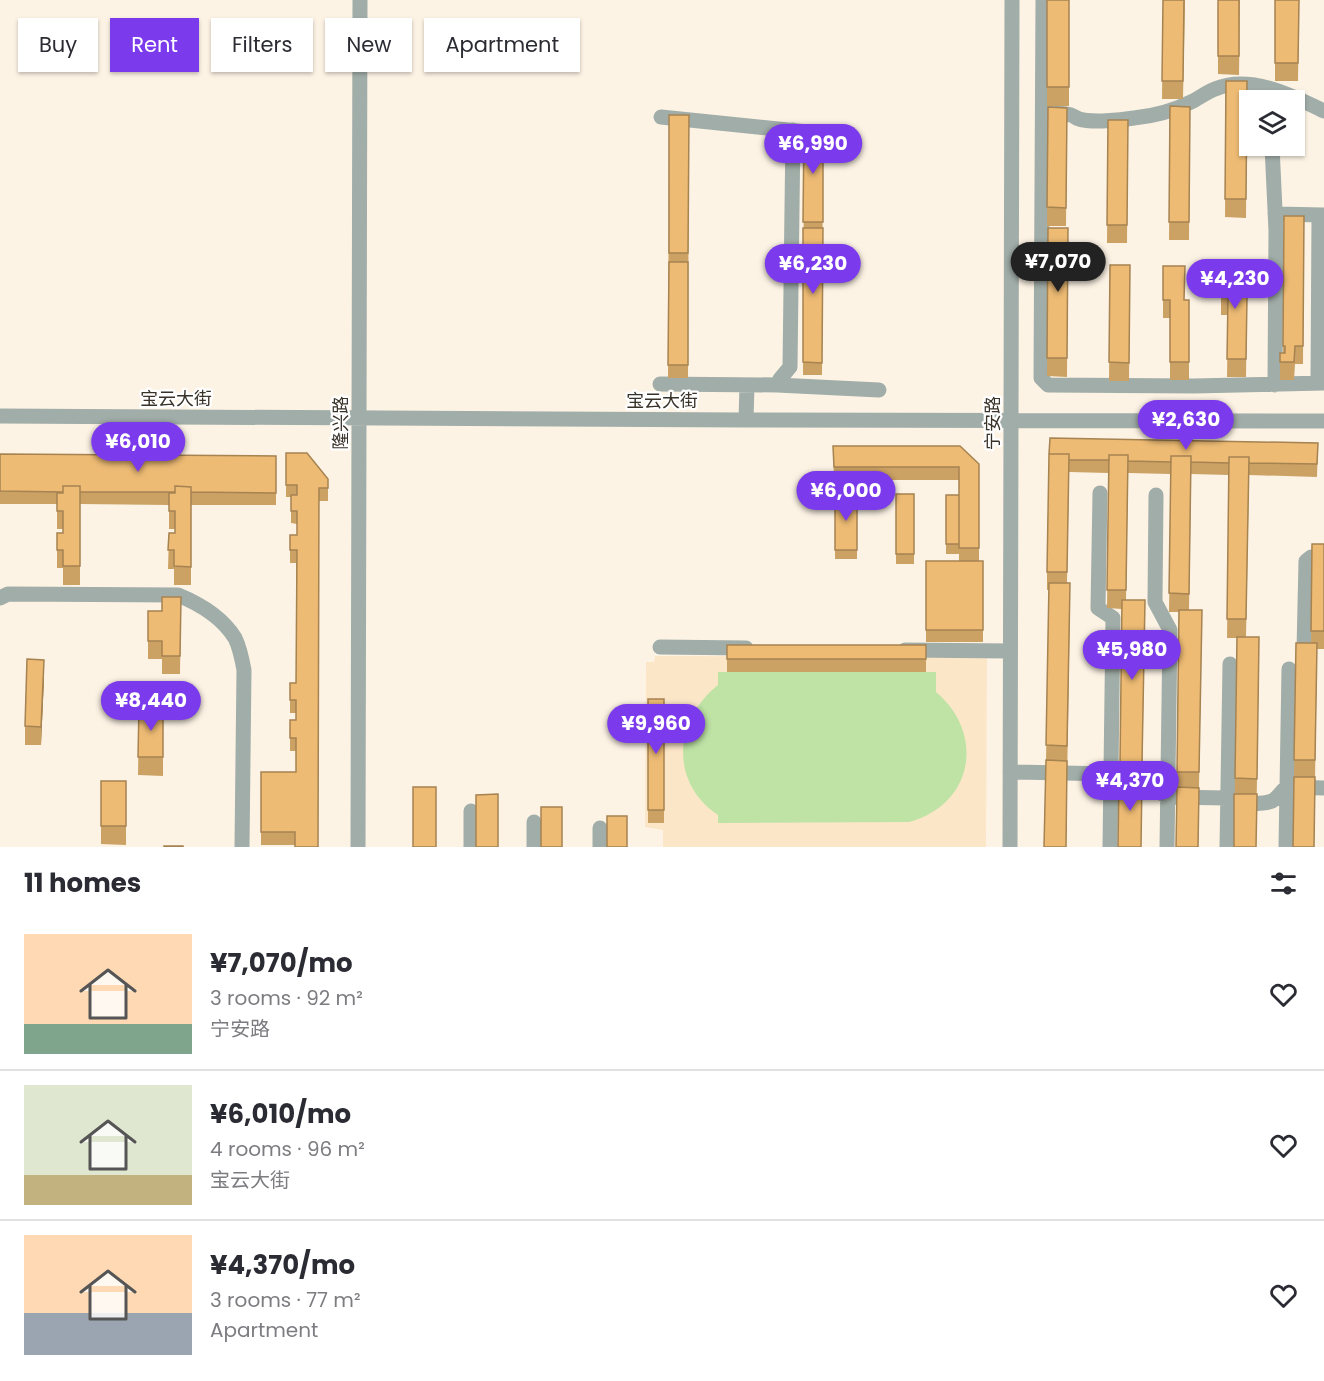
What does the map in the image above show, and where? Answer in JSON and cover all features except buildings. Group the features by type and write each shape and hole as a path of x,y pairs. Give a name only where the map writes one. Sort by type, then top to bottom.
{"street":[{"name":"隆兴路","path":"358,847 360,0"},
{"name":"宁安路","path":"1010,847 1012,0"},
{"path":"1043,0 1041,378 1048,385 1194,386 1321,383 1322,215 1275,214"},
{"path":"1042,113 1059,113 1080,119 1134,118 1174,110 1216,88 1229,85 1251,85 1261,90"},
{"path":"1305,102 1324,111"},
{"path":"661,117 836,135"},
{"path":"777,385 790,367 792,130"},
{"path":"1272,156 1275,214 1275,385"},
{"path":"660,384 777,385 879,390"},
{"path":"746,420 747,385"},
{"name":"宝云大街","path":"0,416 1324,421"},
{"path":"1100,493 1098,608 1113,618 1110,847"},
{"path":"1156,495 1155,602 1170,630 1167,847"},
{"path":"1304,649 1306,561 1311,557 1324,557"},
{"path":"0,598 8,594 178,595 198,604 224,624 235,638 244,670 242,847"},
{"path":"660,647 765,648"},
{"path":"893,650 1010,651"},
{"path":"1227,847 1230,664"},
{"path":"1286,847 1289,669"},
{"path":"1010,772 1111,782 1155,790 1167,797 1261,803 1272,800 1287,788 1324,788"},
{"path":"471,811 471,847"},
{"path":"534,822 534,847"},
{"path":"600,828 600,847"}],"shaded area":[{"path":"655,656 987,657 986,847 663,847 663,830 645,827 646,662 654,662"}],"green space":[{"path":"718,672 936,672 936,692 952,709 962,728 966,747 965,766 959,784 947,800 931,813 909,822 718,823 718,815 702,801 691,786 685,769 683,751 686,733 693,715 703,699 718,685"}]}
